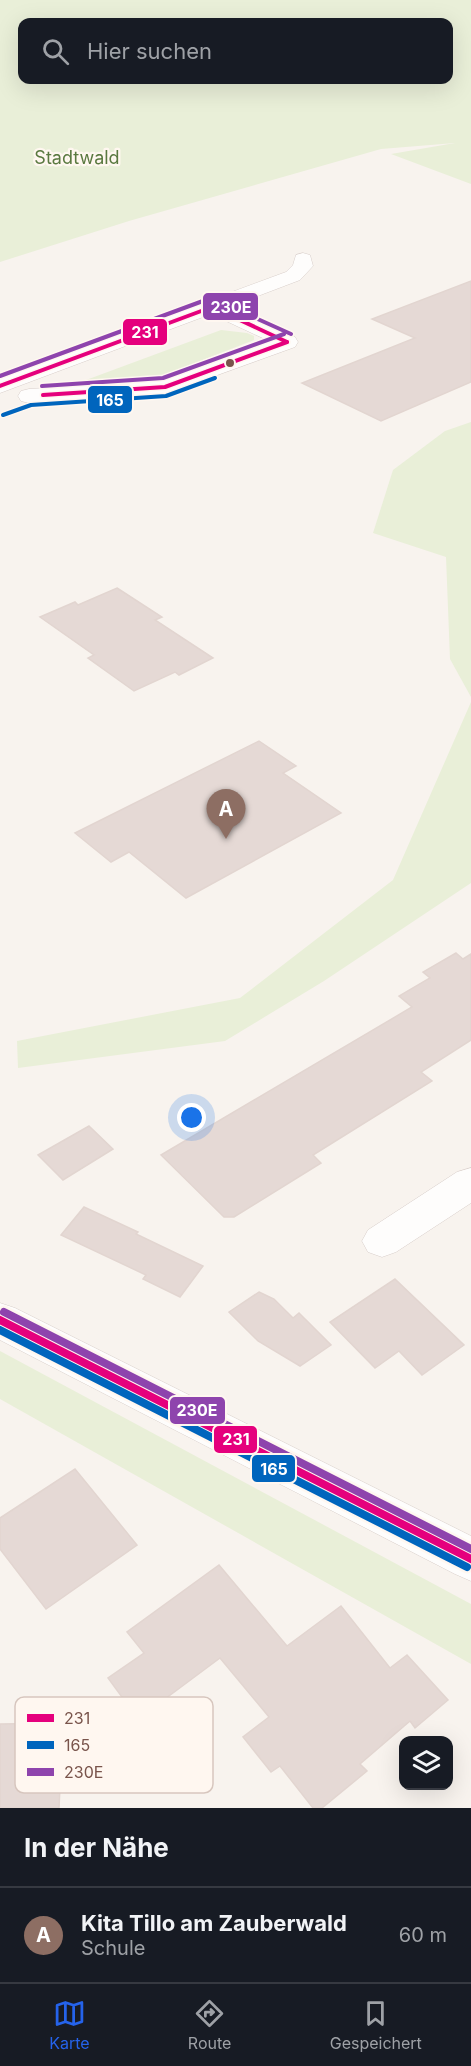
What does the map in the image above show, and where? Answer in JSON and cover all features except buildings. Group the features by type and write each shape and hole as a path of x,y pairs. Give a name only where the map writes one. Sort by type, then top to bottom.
{"street":[{"path":"0,407 222,312 293,276 303,266 303,259"},
{"path":"0,386 222,312 287,342 165,387 29,396"},
{"path":"382,1242 471,1183"},
{"path":"0,1320 471,1559"}],"green space":[{"name":"Stadtwald","path":"0,0 471,0 471,184 391,154 455,143 381,149 129,221 0,262"},
{"path":"221,330 247,333 254,336 254,340 146,382 83,387 81,385 86,380"},
{"path":"471,422 471,697 450,659 446,557 373,533 393,470 445,431"},
{"path":"471,702 471,883 324,981 225,1041 18,1068 17,1041 240,998 393,880"},
{"path":"0,1351 471,1604 471,1664 0,1399"}],"transit line":[{"name":"230E","path":"0,376 211,298 291,334"},
{"name":"231","path":"0,386 212,307 287,342"},
{"name":"230E","path":"42,386 163,378 284,334"},
{"name":"231","path":"43,395 165,387 287,342"},
{"name":"165","path":"3,415 31,405 166,396 215,378"},
{"name":"230E","path":"4,1312 471,1549"},
{"name":"231","path":"0,1320 471,1559"},
{"name":"165","path":"0,1330 467,1567"}],"place":[{"name":"Kita Tillo am Zauberwald","path":"226,839"}]}
